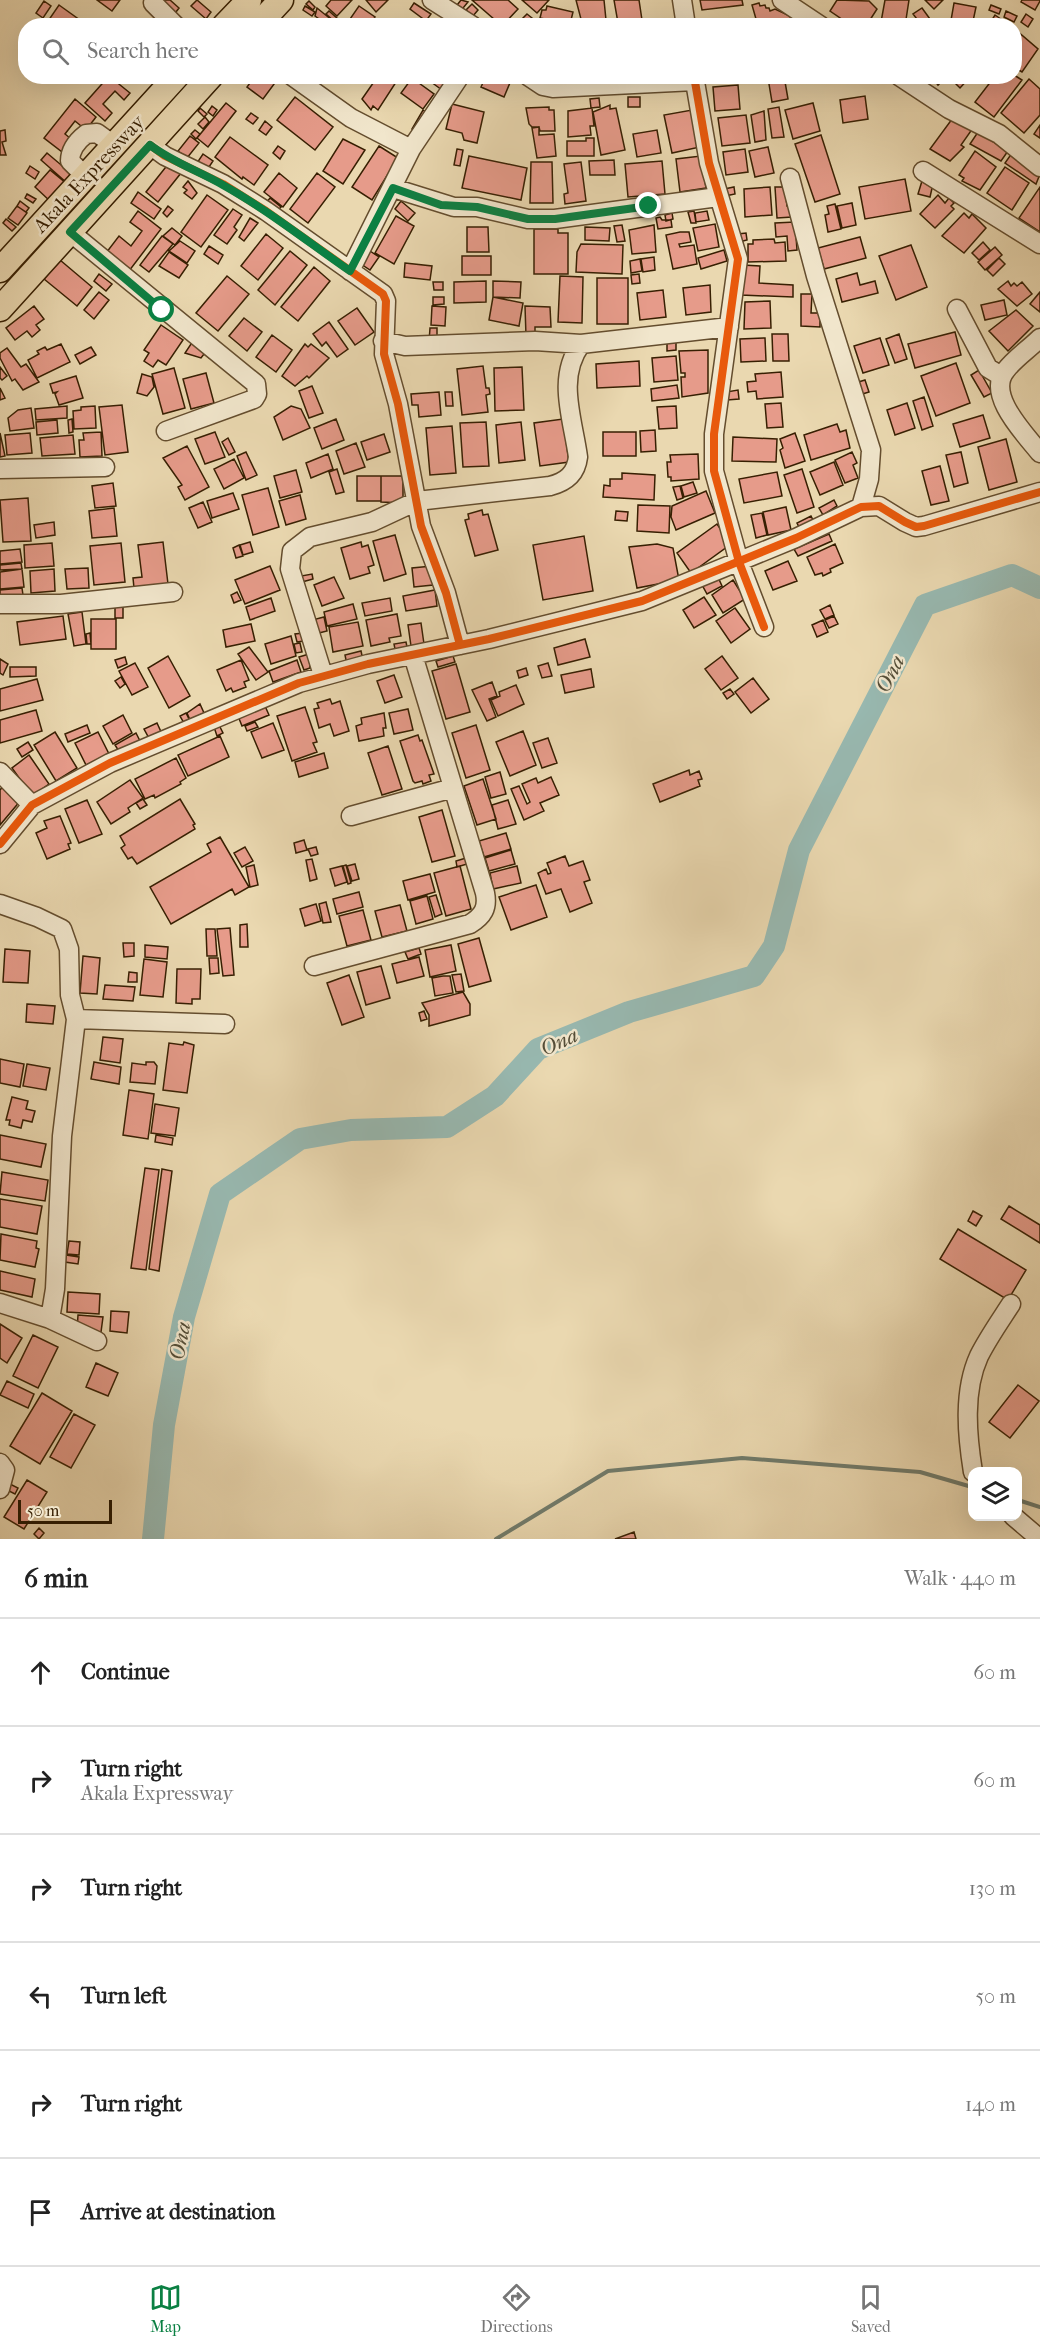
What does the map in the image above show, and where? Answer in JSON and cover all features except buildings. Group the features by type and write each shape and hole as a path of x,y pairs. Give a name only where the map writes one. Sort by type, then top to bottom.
{"main road":[{"path":"232,18 249,0"},
{"path":"264,18 281,0"},
{"name":"Akala Expressway","path":"0,270 170,84"},
{"name":"Akala Expressway","path":"0,309 205,84"}],"street":[{"path":"432,0 460,18"},
{"path":"682,0 685,18"},
{"path":"153,3 168,18"},
{"path":"792,3 811,18"},
{"path":"303,84 351,118 411,149"},
{"path":"350,271 411,149 455,84"},
{"path":"540,84 553,88 616,84"},
{"path":"695,84 718,197 738,259 712,457 717,488 739,562 764,627"},
{"path":"911,84 948,109 999,134 1040,167"},
{"path":"150,145 165,156 223,184 266,211 383,294 386,301 383,341 424,541 446,593 460,645"},
{"path":"923,171 1040,244"},
{"path":"790,177 816,276 871,450 869,479 861,507"},
{"path":"393,188 441,205 477,207 528,219 555,219 718,197"},
{"path":"70,232 256,384 257,394 254,399 165,431"},
{"path":"957,309 988,368 1001,376"},
{"path":"383,341 405,346 535,341 581,344 729,327"},
{"path":"1040,338 1001,376 999,387 1005,406 1040,453"},
{"path":"323,675 290,568 292,551 300,542 310,537 372,522 417,501 550,486 568,478 577,465 578,457 568,403 567,380 570,362 581,344"},
{"path":"0,469 105,467"},
{"path":"0,844 32,805 129,755 323,675 642,601 796,538 861,507 879,506 916,527 1040,492"},
{"path":"0,604 61,604 173,592"},
{"path":"314,966 470,924 480,918 487,902 413,655"},
{"path":"0,772 32,805"},
{"path":"351,816 453,789"},
{"path":"0,904 62,929 69,949 70,995 76,1019 62,1136 55,1288 50,1320"},
{"path":"76,1019 225,1024"},
{"path":"0,1303 50,1320 97,1341"},
{"path":"972,1467 968,1422 969,1390 979,1358 1011,1304"},
{"path":"0,1463 5,1470 0,1490"},
{"path":"1020,1521 1040,1539"}],"waterway":[{"name":"Ona","path":"153,1539 164,1425 184,1317 220,1194 300,1139 351,1130 447,1127 495,1096 538,1049 629,1012 754,976 774,946 799,850 925,605 1012,575 1040,588"},
{"path":"496,1539 608,1471 742,1458 920,1472 968,1486"},
{"path":"1022,1501 1040,1507"}],"cycle path":[{"path":"695,84 709,163 738,259 714,434 714,471 739,562 764,627"},
{"path":"150,145 165,156 223,184 266,211 383,294 386,301 384,354 398,404 421,526 446,593 460,645"},
{"path":"0,844 32,805 110,763 299,683 368,664 489,639 642,601 796,538 861,507 879,506 916,527 1040,492"}],"route":[{"path":"162,310 70,232 150,145 165,156 223,184 266,211 350,271 393,188 441,205 477,207 528,219 555,219 649,206"}]}
